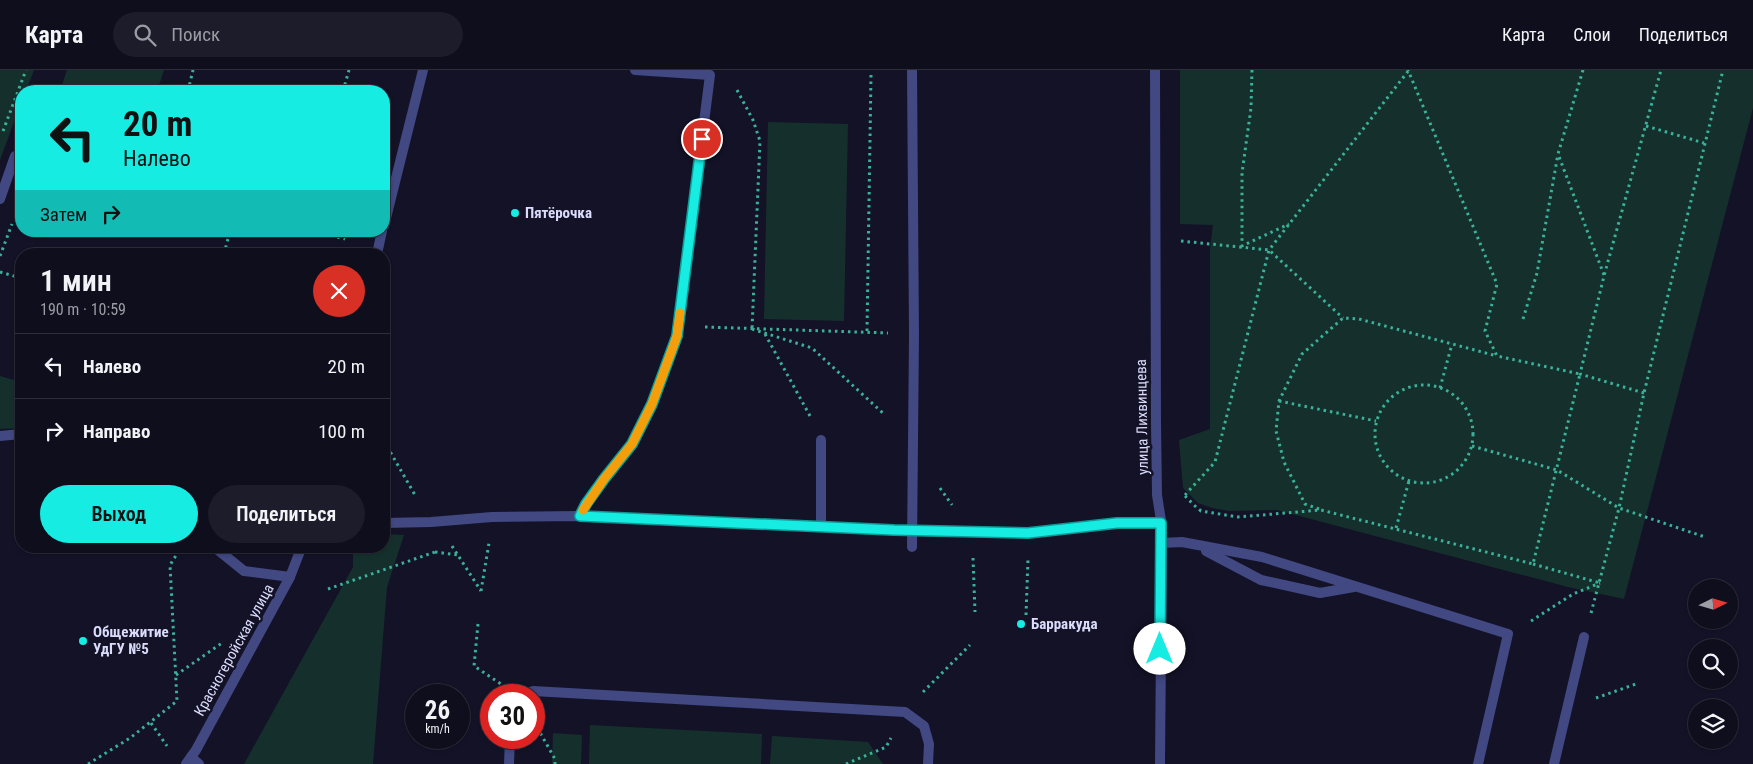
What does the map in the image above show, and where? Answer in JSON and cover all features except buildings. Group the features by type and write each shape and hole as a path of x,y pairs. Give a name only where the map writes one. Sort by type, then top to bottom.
{"street":[{"path":"390,202 423,70"},
{"path":"580,516 590,497 632,444 652,404 677,336 715,72 635,70"},
{"path":"912,70 914,334 912,547"},
{"name":"улица Лихвинцева","path":"1155,70 1156,432 1161,523 1160,764"},
{"path":"0,199 15,156"},
{"path":"0,436 15,435"},
{"path":"822,440 822,527"},
{"path":"390,523 492,517 580,516 912,531 1028,533 1117,523 1161,523"},
{"path":"1161,543 1182,542 1262,557 1508,634 1478,764"},
{"path":"1196,546 1260,580 1320,594 1355,587"},
{"path":"222,553 244,571 290,577"},
{"name":"Красногеройская улица","path":"192,762 290,577 299,553"},
{"path":"1554,764 1584,637"},
{"path":"545,692 905,712 924,726 929,744 928,764"},
{"path":"509,764 510,749"}],"path":[{"path":"20,85 26,70"},
{"path":"190,85 193,70"},
{"path":"345,85 349,70"},
{"path":"1242,246 1242,173 1251,108 1252,70"},
{"path":"1321,510 1238,516 1201,511 1185,495 1215,462 1268,250 1408,70 1497,284 1485,331 1497,356"},
{"path":"1522,319 1537,273 1558,154 1583,70"},
{"path":"1533,564 1604,276 1661,70"},
{"path":"1600,583 1619,508 1644,393 1723,70"},
{"path":"867,331 871,75"},
{"path":"734,87 753,120 760,141 752,329"},
{"path":"0,139 15,99"},
{"path":"1646,126 1704,143"},
{"path":"1558,154 1604,276"},
{"path":"0,256 12,222"},
{"path":"1242,246 1290,224"},
{"path":"337,237 345,239"},
{"path":"1156,239 1268,250 1344,318 1359,319 1497,356 1580,374 1644,393"},
{"path":"0,272 15,276"},
{"path":"1344,318 1302,354 1279,401 1276,431 1284,462 1305,504 1321,510 1396,528 1600,583"},
{"path":"679,326 914,334"},
{"path":"752,329 812,348 884,414 912,448"},
{"path":"765,333 822,440"},
{"path":"1440,388 1452,344"},
{"path":"1416,385 1432,385 1448,390 1460,400 1469,414 1474,430 1472,446 1455,472 1441,480 1425,483 1409,481 1395,474 1384,462 1377,448 1376,421 1388,401 1400,391 1416,385"},
{"path":"1279,401 1376,421"},
{"path":"1472,446 1557,470 1619,508 1705,537"},
{"path":"1396,528 1409,481"},
{"path":"940,487 956,511"},
{"path":"481,591 492,517"},
{"path":"974,532 975,612"},
{"path":"328,589 435,552"},
{"path":"88,764 130,738 177,701 170,565 178,553"},
{"path":"1026,615 1028,557"},
{"path":"1508,634 1573,594 1600,583"},
{"path":"478,624 474,666 501,684"},
{"path":"176,675 225,641"},
{"path":"846,764 886,747 905,712 970,645"},
{"path":"1567,707 1636,684"},
{"path":"545,741 556,764"}],"green space":[{"path":"0,70 34,70 28,85 15,85 15,119 0,160"},
{"path":"67,70 164,70 159,85 62,85"},
{"path":"1180,70 1753,70 1753,108 1624,599 1568,587 1277,510 1229,511 1212,508 1198,503 1183,488 1179,440 1210,429 1210,249 1213,225 1180,224"},
{"path":"768,122 848,124 844,321 764,319"},
{"path":"0,376 15,380 15,428 0,429"},
{"path":"390,534 404,535 387,587 373,764 244,764 353,567 353,553 390,553"},
{"path":"590,725 762,734 761,764 589,764"},
{"path":"553,733 582,735 581,764 552,764"},
{"path":"772,736 868,742 883,764 770,764"}],"slow traffic":[{"path":"583,510 604,479 632,444 652,404 677,336 680,313"}],"place":[{"name":"Пятёрочка","path":"515,213"},
{"name":"Барракуда","path":"1021,624"},
{"name":"Общежитие УдГУ №5","path":"83,641"}],"route":[{"path":"702,139 677,336 652,404 632,444 604,479 580,516 894,530 1028,533 1117,523 1161,523 1160,649"}]}
